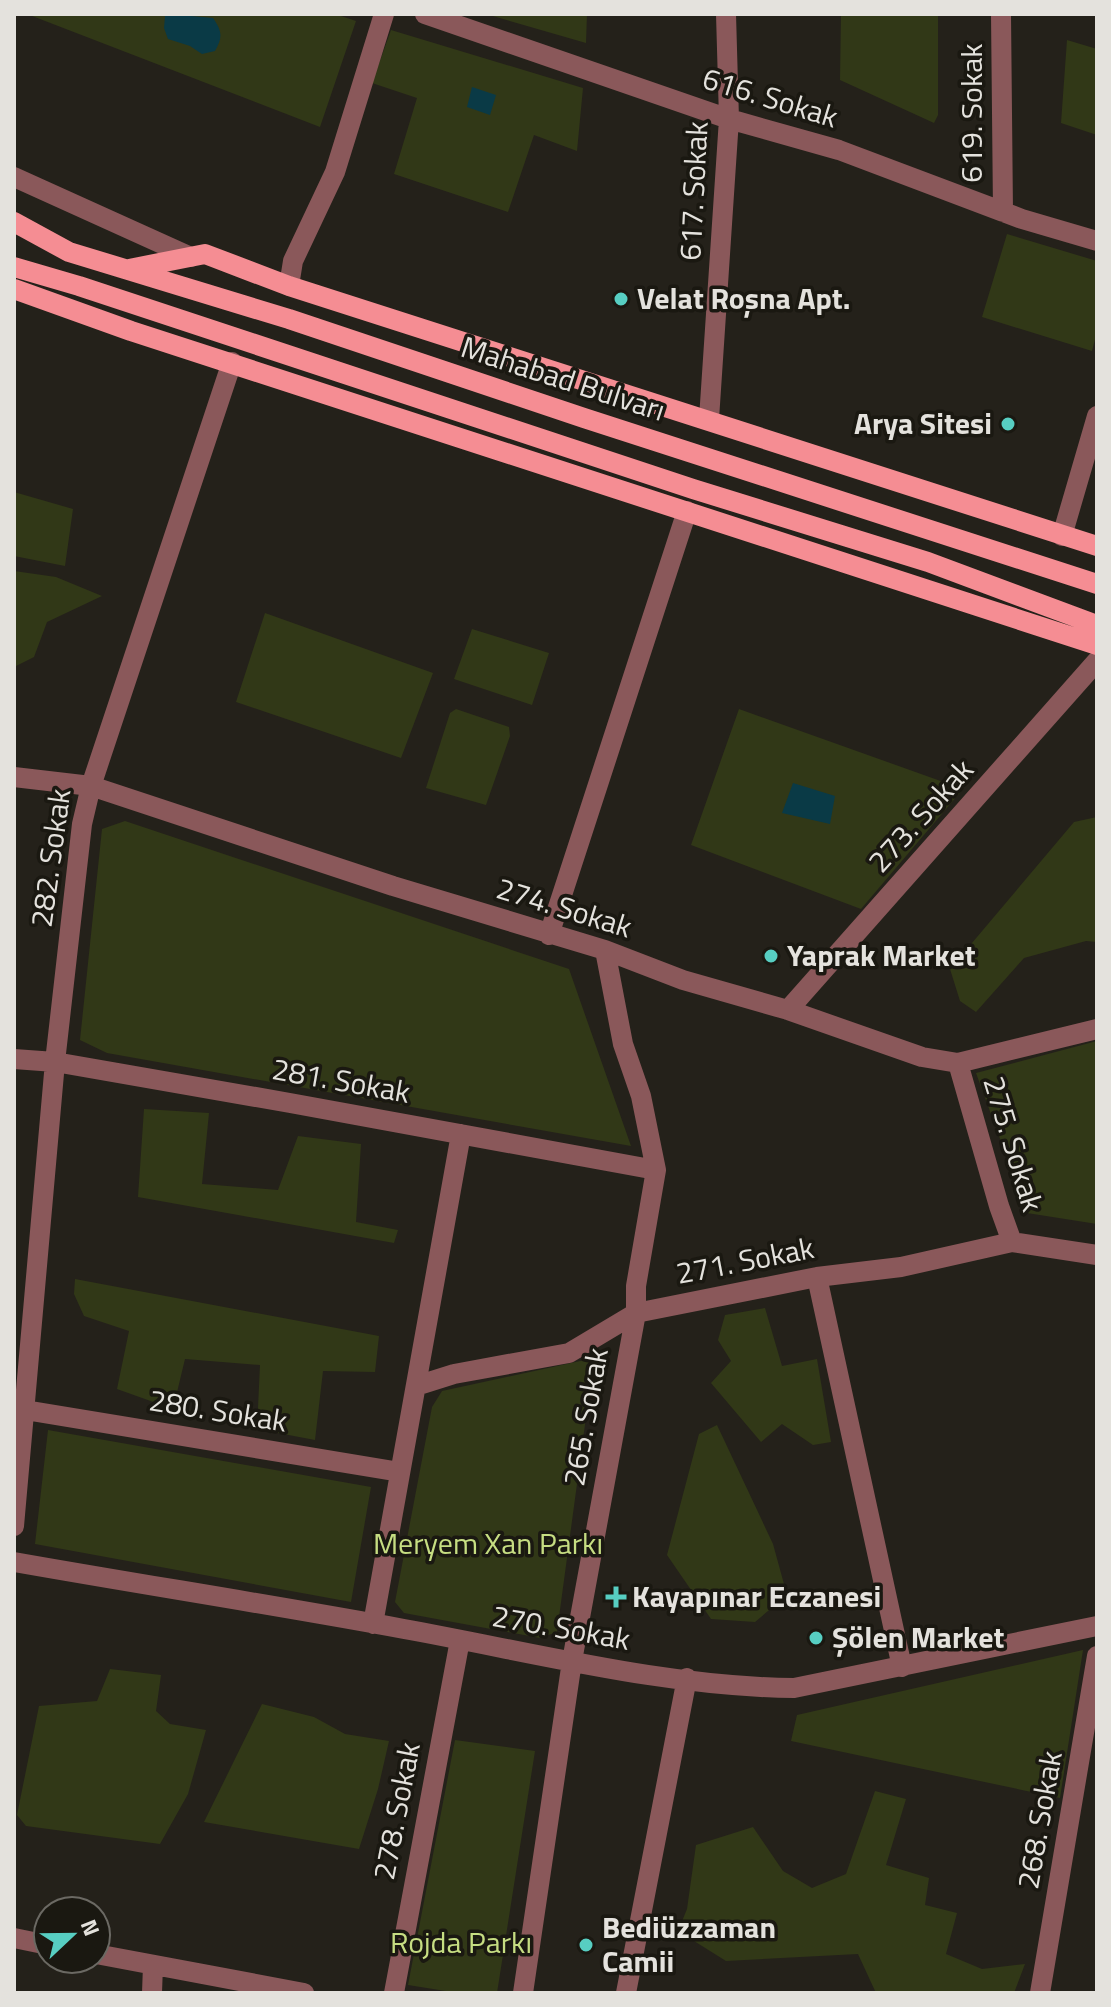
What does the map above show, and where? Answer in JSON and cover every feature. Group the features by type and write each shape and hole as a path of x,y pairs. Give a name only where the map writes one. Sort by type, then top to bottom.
{"main road":[{"name":"Mahabad Bulvarı","path":"14,222 69,252 289,319 1097,584"},
{"path":"126,270 205,254 289,286 1097,546"},
{"name":"Mahabad Bulvarı","path":"14,267 693,489 928,562 1097,625"},
{"path":"14,289 1097,645"}],"street":[{"path":"289,286 293,261 335,172 384,14"},
{"name":"617. Sokak","path":"709,419 729,119 726,14"},
{"name":"619. Sokak","path":"1001,14 1003,212"},
{"name":"616. Sokak","path":"435,16 729,119 839,150 1003,212 1097,241"},
{"path":"14,177 191,257"},
{"name":"282. Sokak","path":"14,1526 55,1062 82,824 91,786 232,362"},
{"path":"1062,536 1097,416"},
{"path":"549,935 687,511"},
{"name":"273. Sokak","path":"788,1010 1097,661"},
{"name":"274. Sokak","path":"14,777 91,786 341,870 605,950 683,980 788,1010 922,1057 958,1063 1097,1029"},
{"name":"265. Sokak","path":"523,1993 572,1661 636,1313 636,1286 656,1170 641,1096 623,1044 605,950"},
{"name":"281. Sokak","path":"14,1059 55,1062 656,1170"},
{"name":"275. Sokak","path":"958,1063 1012,1242"},
{"path":"373,1624 461,1134"},
{"name":"271. Sokak","path":"416,1386 454,1374 569,1353 636,1313 817,1277 901,1267 1012,1242 1097,1255"},
{"path":"817,1277 902,1667"},
{"name":"280. Sokak","path":"25,1410 400,1472"},
{"name":"270. Sokak","path":"14,1562 572,1661 765,1688 794,1688 1097,1626"},
{"name":"278. Sokak","path":"394,1993 460,1640"},
{"name":"268. Sokak","path":"1040,1993 1097,1656"},
{"path":"626,1993 687,1678"},
{"path":"112,1957 304,1993"},
{"path":"152,1993 153,1965"}],"green space":[{"path":"27,14 335,14 356,21 320,127"},
{"path":"486,14 587,14 586,43"},
{"path":"841,14 938,14 938,115 934,123 840,80"},
{"path":"391,30 583,88 577,151 534,135 508,212 394,174 417,98 372,83"},
{"path":"1067,40 1097,49 1097,135 1061,123"},
{"path":"1007,234 1097,261 1097,332 1092,351 982,317"},
{"path":"14,492 73,509 65,566 14,556"},
{"path":"14,571 56,577 102,596 47,622 34,657 14,667"},
{"path":"265,613 433,673 401,758 236,702"},
{"path":"472,629 549,653 532,705 454,679"},
{"path":"456,709 509,727 510,736 486,805 426,788 450,713"},
{"path":"739,709 963,789 861,909 691,845"},
{"path":"1097,817 1097,942 1086,941 1024,958 976,1012 960,1001 950,969 1074,822"},
{"path":"125,821 569,969 631,1146 107,1053 80,1040 102,829"},
{"path":"1097,1041 1097,1224 1027,1213 976,1073"},
{"path":"144,1109 209,1113 202,1184 278,1190 298,1136 361,1144 356,1222 398,1230 394,1243 138,1197"},
{"path":"75,1279 379,1336 375,1372 323,1371 315,1440 257,1429 260,1365 185,1359 173,1409 117,1389 129,1331 84,1316 74,1294"},
{"path":"765,1308 782,1366 817,1359 831,1442 813,1445 782,1424 761,1442 711,1383 731,1361 718,1340 725,1315"},
{"name":"Meryem Xan Parkı","path":"594,1358 557,1632 540,1638 404,1613 395,1602 432,1407 442,1391"},
{"path":"717,1425 773,1544 787,1595 755,1622 711,1619 667,1555 699,1434"},
{"path":"48,1430 371,1487 351,1602 35,1544"},
{"path":"1083,1650 1060,1798 791,1741 797,1715"},
{"path":"110,1669 161,1675 156,1711 170,1724 206,1730 188,1794 160,1844 26,1826 17,1815 39,1706 97,1701"},
{"path":"262,1704 314,1717 345,1734 389,1741 359,1849 204,1822"},
{"name":"Rojda Parkı","path":"455,1740 535,1751 497,1993 458,1993 408,1985"},
{"path":"875,1791 906,1799 886,1865 929,1878 925,1905 957,1913 946,1954 982,1969 1025,1964 1014,1993 876,1993 858,1954 726,1961 678,1931 687,1909 696,1845 753,1827 783,1871 812,1888 846,1874"}],"water":[{"path":"165,16 213,18 220,34 215,51 202,54 190,46 168,39 164,28"},
{"path":"472,87 496,95 490,115 467,107"},
{"path":"793,783 835,796 830,824 782,813"}],"place":[{"name":"Velat Roşna Apt.","path":"621,299"},
{"name":"Arya Sitesi","path":"1008,424"},
{"name":"Yaprak Market","path":"771,956"},
{"name":"Kayapınar Eczanesi","path":"616,1597"},
{"name":"Şölen Market","path":"816,1638"},
{"name":"Bediüzzaman Camii","path":"586,1945"}]}
